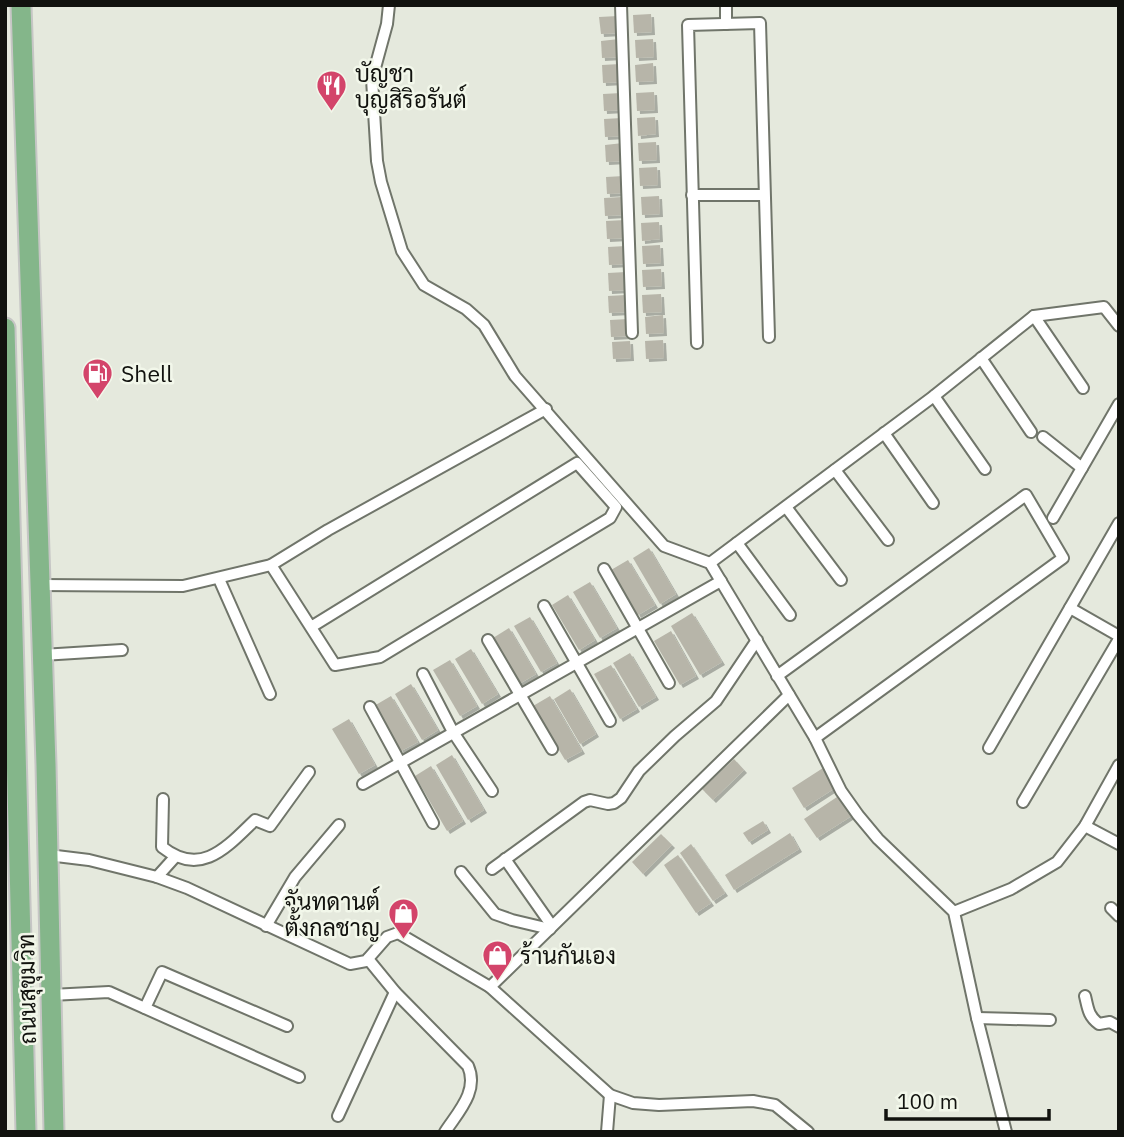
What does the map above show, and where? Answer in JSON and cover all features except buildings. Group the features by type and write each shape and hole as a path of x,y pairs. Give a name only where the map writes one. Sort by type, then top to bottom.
{"highway":[{"name":"ถนนสุขุมวิท","path":"21,5 48,855 54,1132"},
{"name":"ถนนสุขุมวิท","path":"5,328 12,841 26,1132"}],"street":[{"path":"389,5 387,24 372,79 377,161 402,251 424,285 466,309 484,325 515,376 664,546 710,563 858,815 878,839 954,912 1006,1132"},
{"path":"621,5 632,333"},
{"path":"726,5 726,24"},
{"path":"697,343 688,25 760,23 769,337"},
{"path":"692,195 764,195"},
{"path":"710,563 934,396 1034,316 1104,307 1119,326"},
{"path":"1034,316 1083,388"},
{"path":"981,358 1031,432"},
{"path":"934,396 985,469"},
{"path":"1053,518 1119,404"},
{"path":"40,585 183,586 271,565 328,530 546,409"},
{"path":"884,433 933,503"},
{"path":"1042,437 1082,468"},
{"path":"271,565 335,665 380,657 610,518 616,507 577,463 311,627"},
{"path":"835,470 888,540"},
{"path":"778,676 1026,495 1063,558 815,738"},
{"path":"786,507 841,580"},
{"path":"989,748 1119,523"},
{"path":"737,543 790,615"},
{"path":"604,569 669,683"},
{"path":"219,579 270,694"},
{"path":"363,784 720,581"},
{"path":"544,606 610,721"},
{"path":"1023,802 1119,638 1070,608"},
{"path":"488,640 552,749"},
{"path":"492,869 584,802 590,800 608,804 621,798 639,771 716,701 757,640"},
{"path":"42,655 122,650"},
{"path":"423,674 453,732 492,791"},
{"path":"490,987 789,695"},
{"path":"370,707 433,823"},
{"path":"954,912 1011,889 1057,862 1085,827 1119,765"},
{"path":"163,799 162,847 174,857 186,860 206,859 223,850 255,820 270,826 309,772"},
{"path":"267,926 295,877 339,825"},
{"path":"1085,827 1119,844"},
{"path":"48,855 89,860 158,877 350,964 368,959 387,937 398,933 490,987 610,1095 633,1103 659,1105 753,1101 775,1105 808,1132"},
{"path":"158,877 174,857"},
{"path":"505,859 551,927"},
{"path":"461,872 495,914 551,927"},
{"path":"368,959 395,992 468,1066 473,1077 468,1097 445,1132"},
{"path":"145,1008 162,972 288,1026"},
{"path":"51,995 109,992 299,1077"},
{"path":"338,1116 395,992"},
{"path":"1085,996 1089,1014 1093,1019 1099,1024 1110,1022 1119,1027"},
{"path":"977,1018 1050,1020"},
{"path":"607,1132 610,1095"}],"place":[{"name":"บัญชา บุญสิริอรันต์","path":"332,113"},
{"name":"Shell","path":"98,400"},
{"name":"จันทดานต์ ตั้งกลชาญ","path":"403,941"},
{"name":"ร้านกันเอง","path":"497,982"}]}
